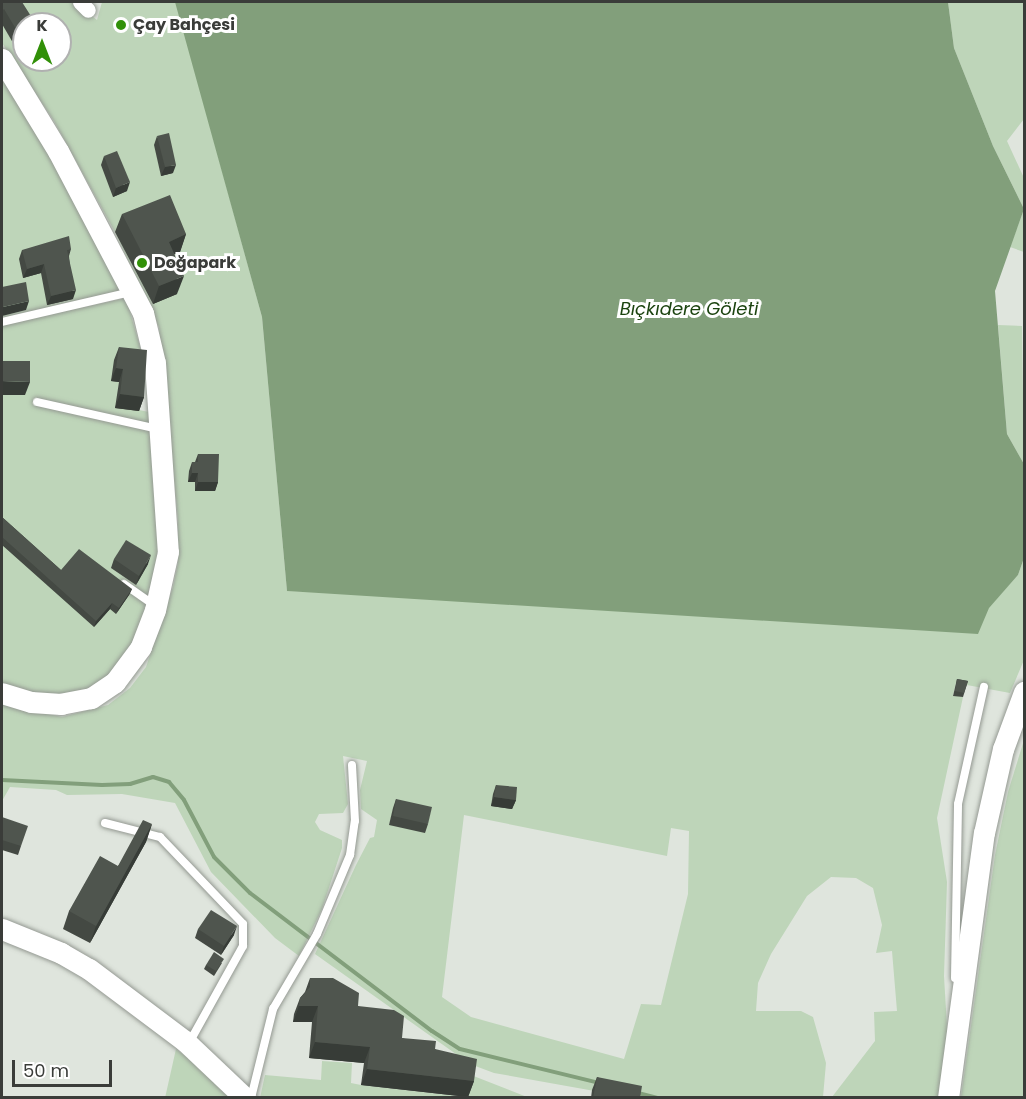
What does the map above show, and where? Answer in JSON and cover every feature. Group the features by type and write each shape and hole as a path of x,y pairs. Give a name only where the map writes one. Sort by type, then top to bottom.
{"street":[{"path":"2,59 58,151 133,292 152,348 168,552 156,606 134,661 105,690 91,698 61,704 31,702 2,693"},
{"path":"948,1098 994,784 1024,692"},
{"path":"2,929 61,952 89,969 188,1044 245,1098"}],"lane":[{"path":"2,322 133,292"},
{"path":"37,402 160,429"},
{"path":"119,580 156,606"},
{"path":"959,1018 954,947 958,804 984,687"},
{"path":"251,1098 273,1009 317,934 354,838 352,765"},
{"path":"105,824 160,837 243,924 243,946 188,1044"}],"shaded area":[{"path":"2,2 74,2 97,20 102,2 176,2 262,317 287,591 989,607 1018,575 1024,558 1024,660 1010,693 956,683 953,695 963,697 937,818 947,882 944,976 948,1044 942,1097 832,1097 875,1041 874,1012 897,1011 892,951 876,953 882,925 873,888 856,878 831,877 807,896 771,954 758,983 756,1011 801,1011 813,1017 826,1063 823,1097 628,1097 494,1073 470,1064 315,954 356,865 370,838 374,837 377,820 361,809 360,790 367,761 343,756 348,804 343,813 319,814 315,822 320,830 342,840 342,848 322,909 299,956 275,938 211,872 175,803 122,794 67,795 56,790 10,787 2,801 2,704 62,717 108,705 130,688 146,667 173,587 178,563 178,519 159,327 115,232 54,121 21,72 72,72 72,12 12,12 12,58 2,43","holes":["464,815 667,856 671,828 689,831 688,894 661,1005 641,1004 624,1059 471,1017 442,997"]},
{"path":"948,2 1024,2 1024,119 1007,141 1024,178 1024,209 993,146 954,48"},
{"path":"2,77 55,165 122,290 2,318"},
{"path":"1024,209 1024,252 1010,247"},
{"path":"126,298 145,364 139,410 149,412 159,550 145,617 121,666 87,692 41,696 2,685 2,325"},
{"path":"998,325 1022,326 1024,464 1007,434"},
{"path":"1024,740 1024,1097 961,1097 995,855 1008,792"},
{"path":"176,1049 231,1090 234,1098 165,1098"},
{"path":"322,1061 352,1063 351,1083 361,1085 468,1097 471,1075 527,1097 260,1098 265,1075 321,1080"}],"water":[{"name":"Bıçkıdere Göleti","path":"175,2 948,2 954,48 993,146 1024,209 995,291 1007,434 1024,464 1024,558 1018,575 989,608 978,634 287,591 262,317"}],"building":[{"path":"2,2 22,2 28,12 12,12 12,22 4,9 2,11"},
{"path":"169,133 176,165 165,167 157,136"},
{"path":"117,151 130,182 116,188 104,156"},
{"path":"170,195 186,234 169,242 184,276 159,286 122,214"},
{"path":"69,236 71,249 67,250 76,290 51,296 44,264 27,269 22,250"},
{"path":"26,282 29,301 3,307 2,287"},
{"path":"119,347 147,350 144,397 120,394 123,369 116,368"},
{"path":"2,361 30,361 30,382 2,381"},
{"path":"198,454 219,454 218,482 198,482 198,473 192,473 192,462 198,462"},
{"path":"2,517 61,570 79,549 132,589 119,608 112,603 96,621 2,537"},
{"path":"126,540 151,555 139,576 114,559"},
{"path":"957,679 968,681 964,693 955,691"},
{"path":"496,785 517,787 516,800 494,797"},
{"path":"396,799 432,807 428,824 393,816"},
{"path":"2,817 28,826 21,846 2,840"},
{"path":"143,820 152,824 96,926 69,911 100,856 118,866"},
{"path":"211,910 237,926 224,946 198,929"},
{"path":"214,952 224,959 216,971 206,965"},
{"path":"310,978 333,978 359,993 358,1006 394,1010 404,1016 402,1038 436,1041 435,1049 477,1059 474,1081 367,1069 370,1047 315,1042 318,1006 299,1006 300,998 310,987"},
{"path":"597,1077 642,1086 640,1098 593,1098"}],"waterway":[{"path":"2,780 102,785 130,784 153,777 169,782 184,800 214,857 250,893 432,1031 460,1049 599,1083"},
{"path":"638,1093 658,1098"}],"place":[{"name":"Çay Bahçesi","path":"121,25"},
{"name":"Doğapark","path":"142,263"}]}
